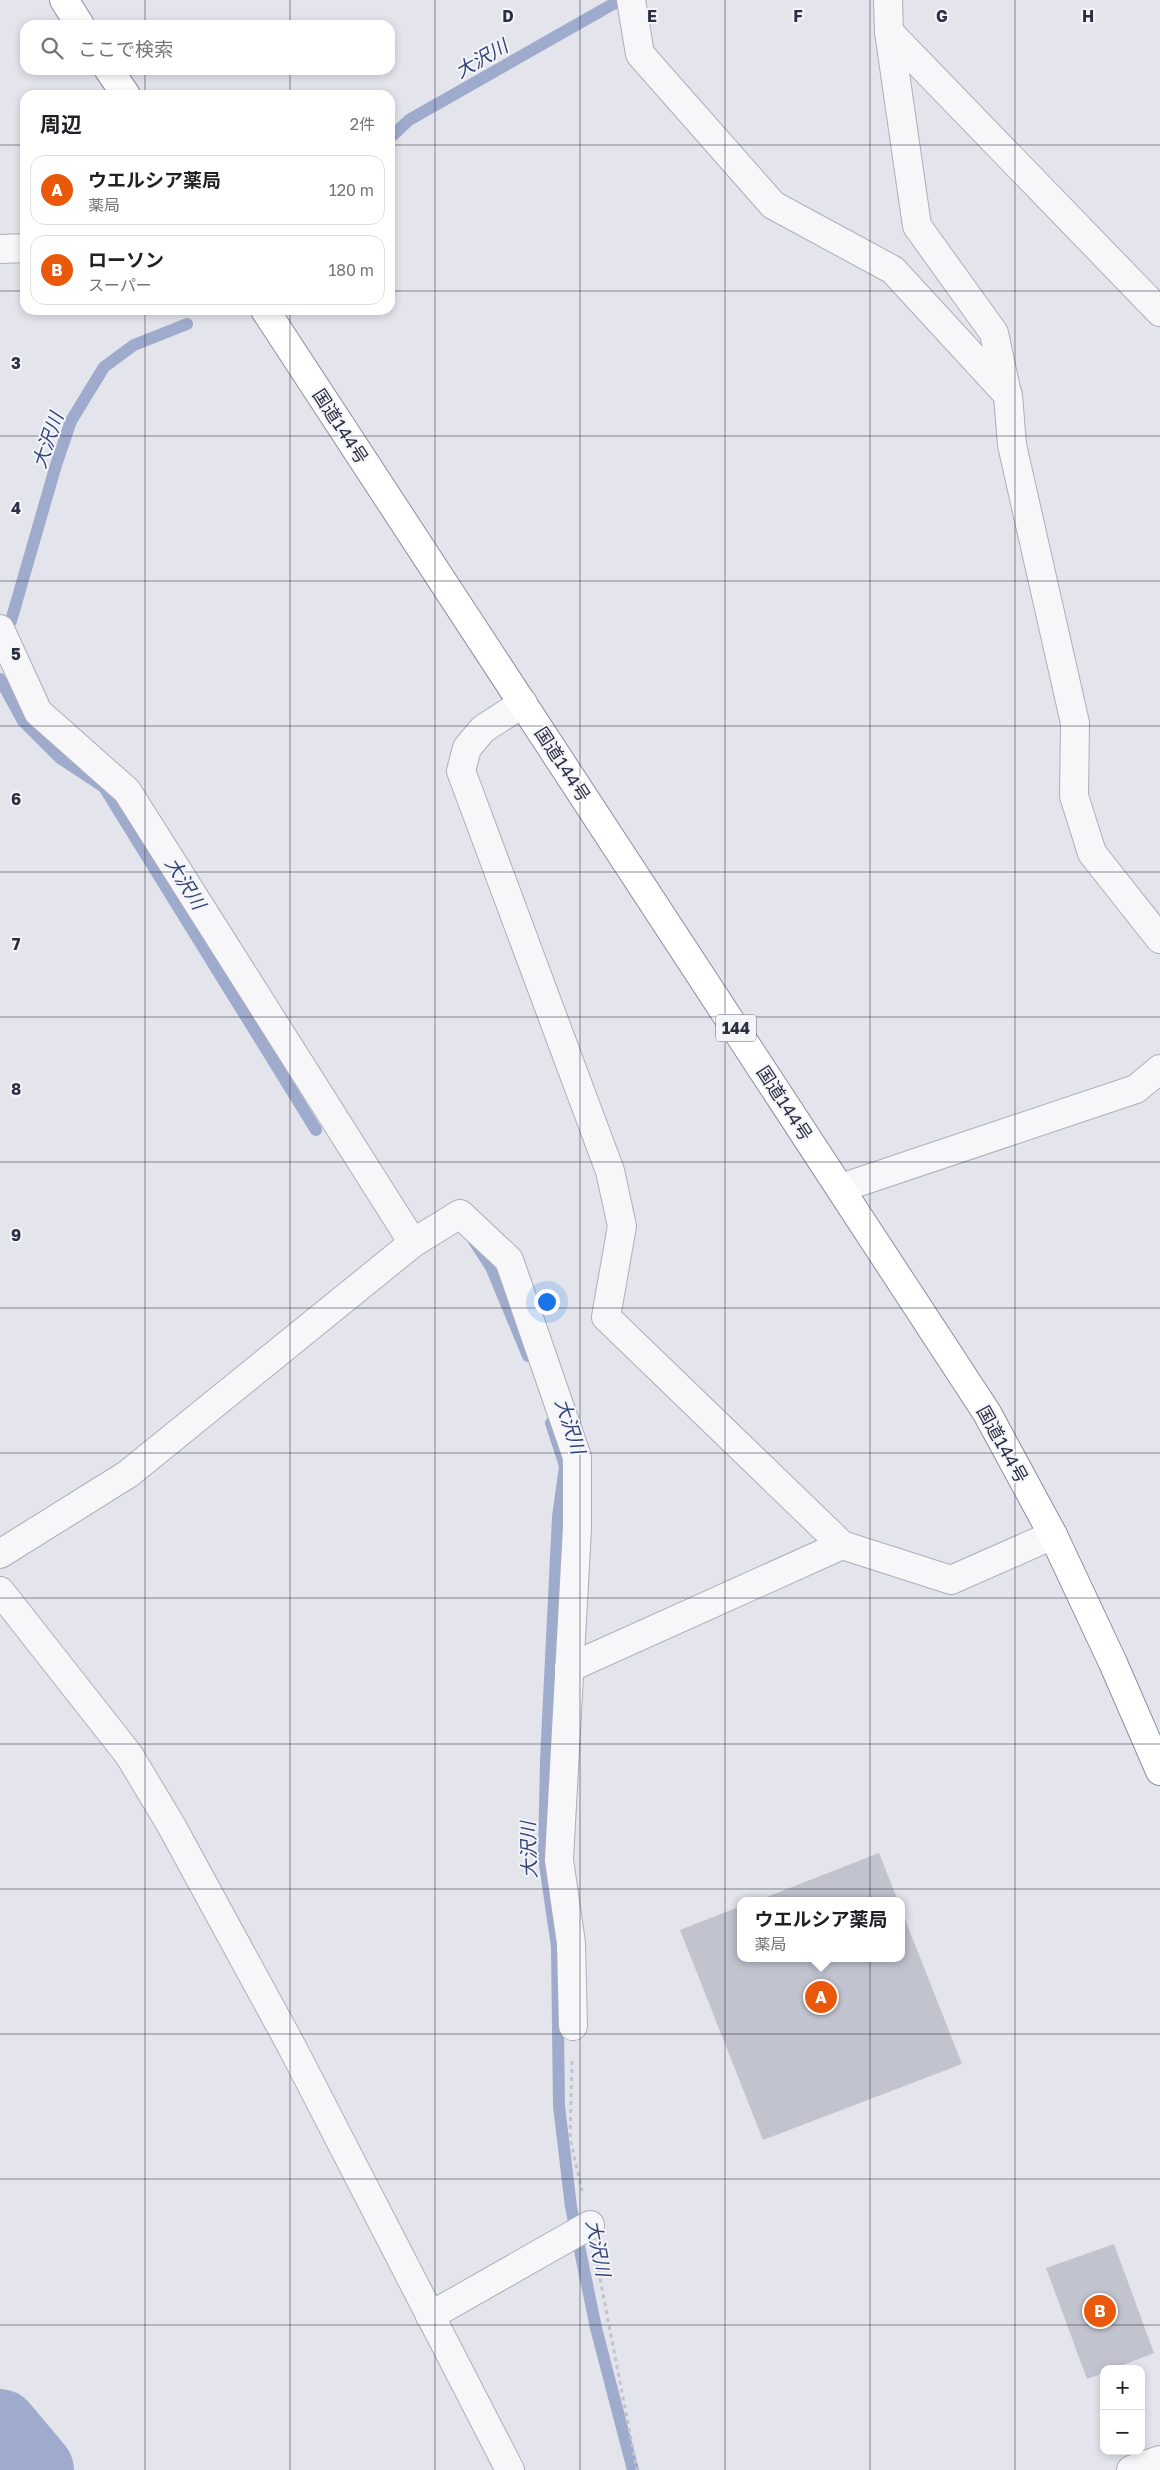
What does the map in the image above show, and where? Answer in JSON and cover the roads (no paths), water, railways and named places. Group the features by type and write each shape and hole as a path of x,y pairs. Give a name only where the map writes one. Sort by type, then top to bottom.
{"highway":[{"path":"64,0 77,20"},
{"path":"112,75 123,90"},
{"name":"国道144号","path":"268,315 987,1413 1053,1536 1113,1663 1160,1771"}],"street":[{"path":"631,0 640,54 774,205 893,270 1008,395"},
{"path":"888,0 889,32 917,226 994,333 1008,395 1012,445 1075,723 1074,796 1092,853 1160,939"},
{"path":"889,32 1160,312"},
{"path":"0,250 20,248"},
{"path":"0,629 38,712 127,791 413,1243"},
{"path":"523,703 484,729 466,748 462,771 610,1172 622,1226 606,1317 842,1545 952,1580 1053,1536"},
{"path":"840,1188 1136,1089 1160,1069"},
{"path":"0,1554 128,1474 413,1243 460,1214 509,1260 577,1457 577,1528 559,1860 571,1943 573,2026"},
{"path":"569,1668 842,1545"},
{"path":"0,1592 129,1755 175,1834 292,2047 510,2470"},
{"path":"430,2316 588,2226"},
{"path":"1131,2470 1160,2460"}],"waterway":[{"name":"大沢川","path":"395,133 409,120 620,0"},
{"name":"大沢川","path":"11,621 56,465 71,421 104,367 134,345 187,324"},
{"name":"大沢川","path":"0,679 23,721 60,758 104,787 316,1130"},
{"name":"大沢川","path":"474,1241 491,1267 528,1356"},
{"name":"大沢川","path":"551,1423 565,1466 558,1517 546,1760 544,1858 557,1947 559,2106 571,2207 596,2328 633,2470"},
{"path":"0,2427 36,2470"}],"place":[{"name":"ウエルシア薬局","path":"821,1997"},
{"name":"ローソン","path":"1100,2311"}]}
